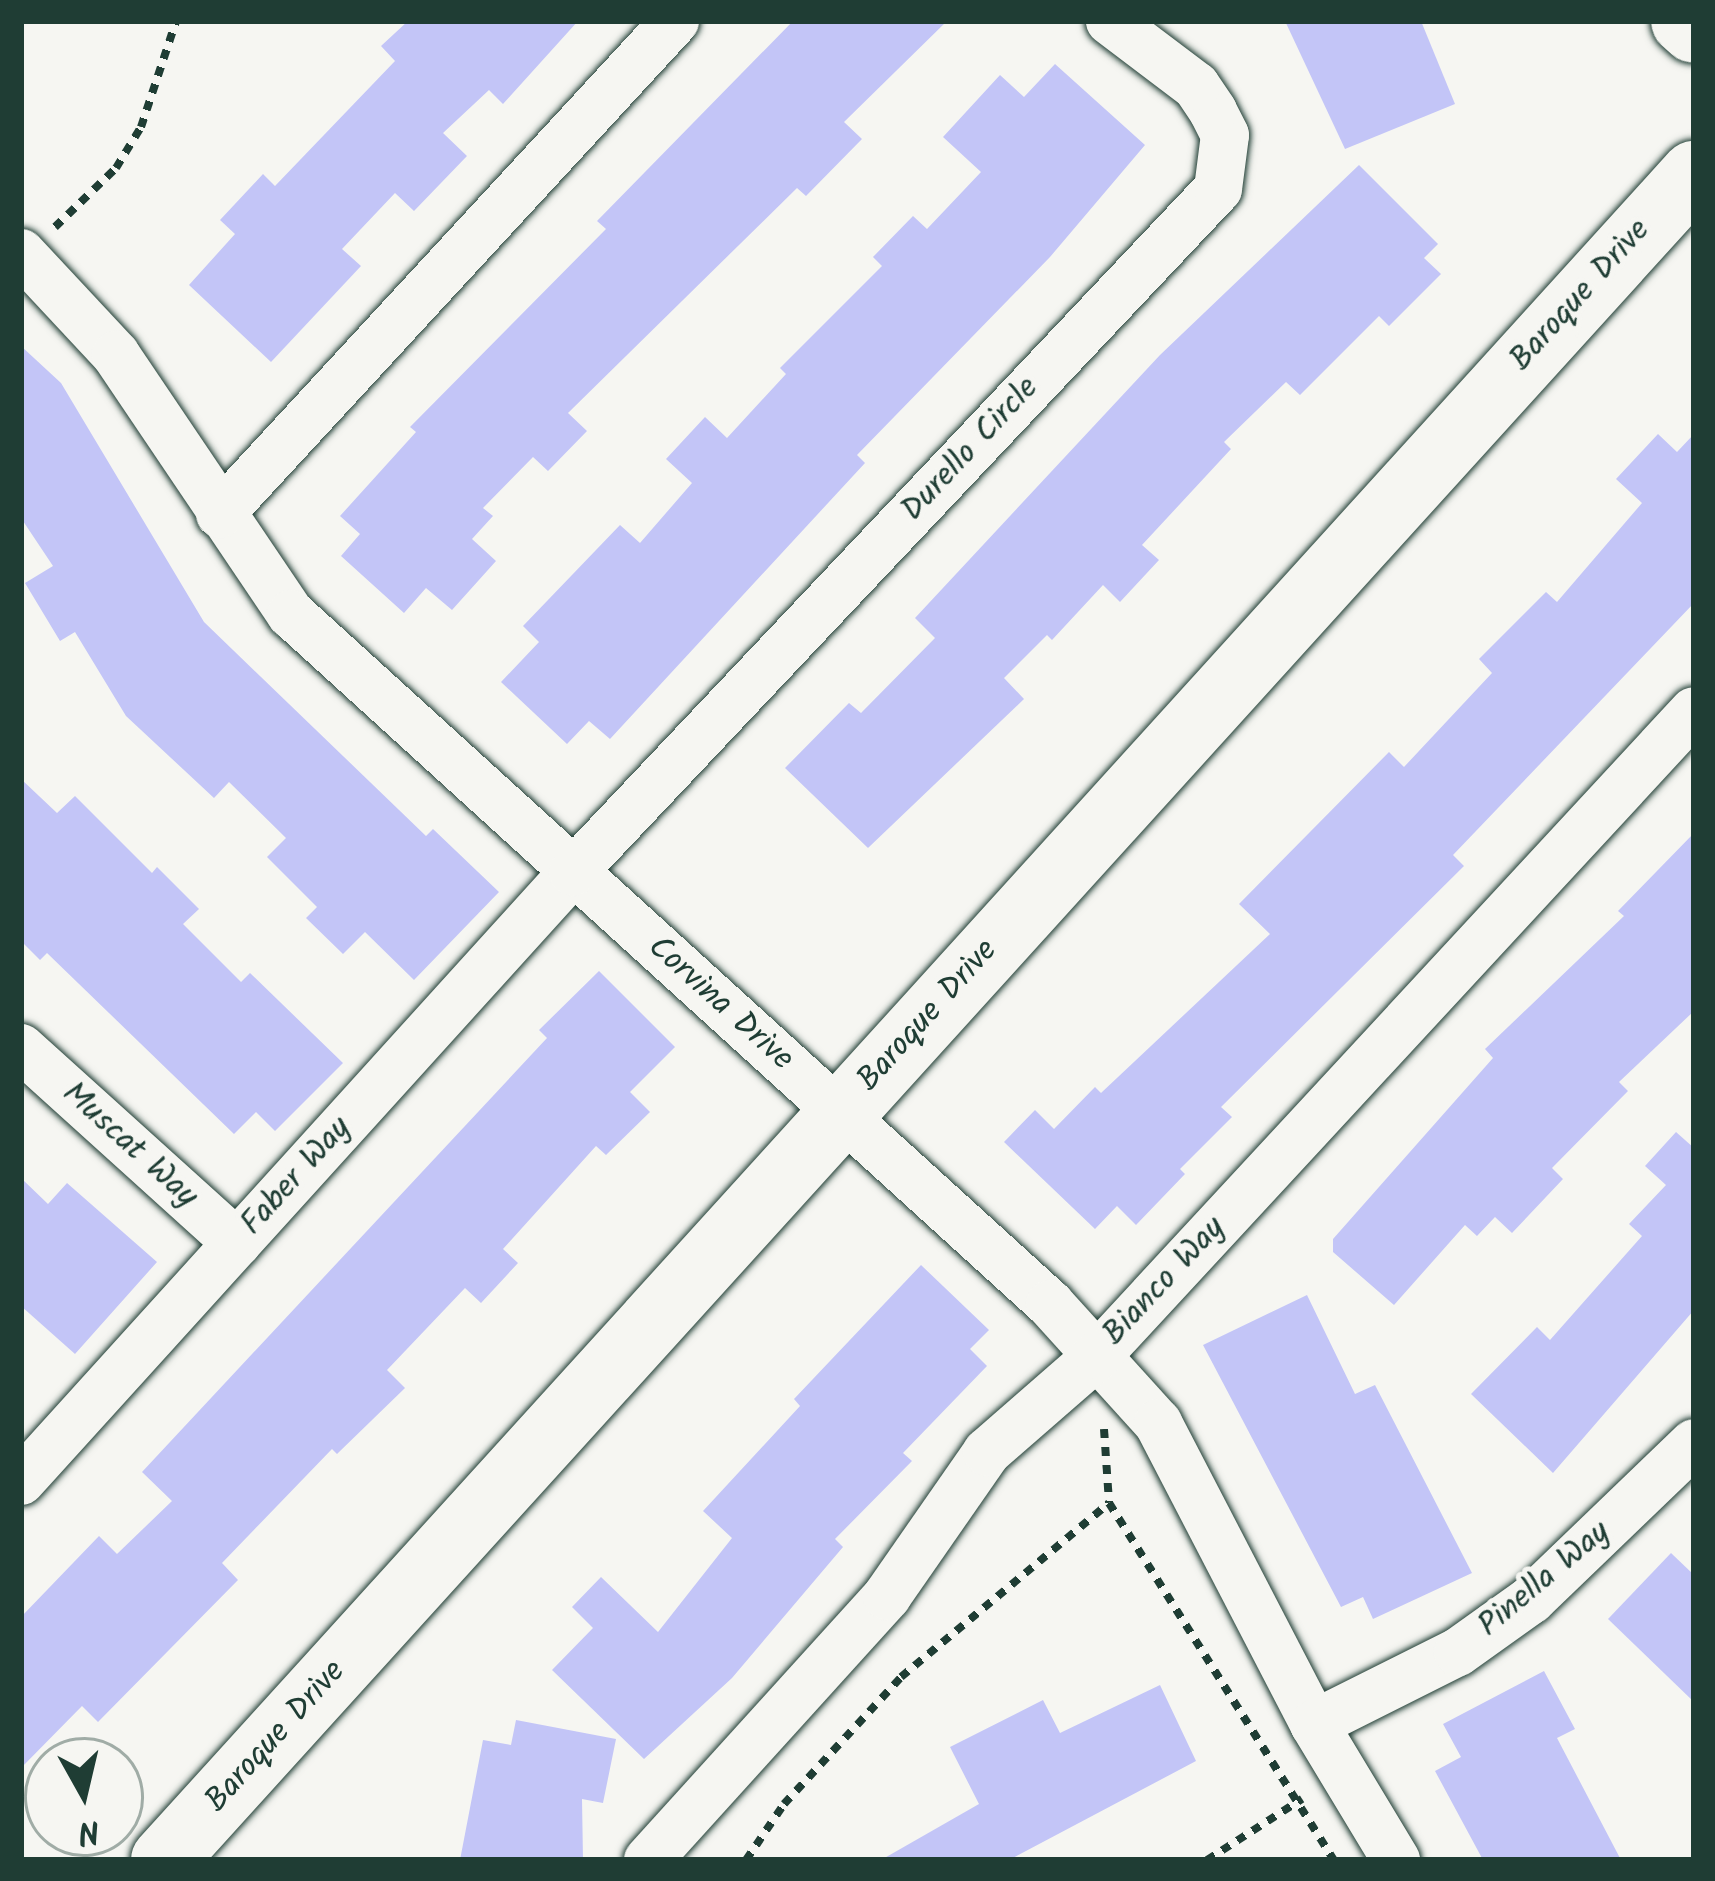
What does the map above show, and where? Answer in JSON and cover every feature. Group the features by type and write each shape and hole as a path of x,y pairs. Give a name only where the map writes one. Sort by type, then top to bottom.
{"street":[{"path":"220,514 675,21"},
{"name":"Durello Circle","path":"573,872 1219,189 1225,135 1213,110 1196,86 1110,21"},
{"path":"1684,21 1694,30"},
{"name":"Baroque Drive","path":"164,1860 1694,174"},
{"name":"Corvina Drive","path":"23,254 116,355 291,614 1098,1355 1158,1424 1314,1724 1396,1860"},
{"name":"Bianco Way","path":"648,1860 887,1596 987,1452 1098,1355 1694,711"},
{"name":"Faber Way","path":"21,1481 573,872"},
{"name":"Muscat Way","path":"21,1048 237,1244"},
{"name":"Pinella Way","path":"1314,1724 1458,1652 1531,1600 1692,1449"}],"path":[{"path":"23,254 116,168 141,127 176,21"},
{"path":"1098,1355 1109,1503 1302,1798 1334,1860"},
{"path":"746,1860 784,1804 901,1677 1036,1556 1109,1503"},
{"path":"1207,1860 1344,1774"}],"building":[{"path":"408,21 578,21 503,104 489,90 443,133 467,156 414,211 395,193 342,249 361,266 271,362 189,285 235,234 220,220 263,174 275,186 395,61 381,46"},
{"path":"793,21 947,21 844,122 862,139 806,196 797,188 568,413 587,431 548,471 533,457 483,508 493,516 472,539 496,561 452,610 426,588 404,613 341,556 360,534 340,516 416,432 410,427 606,229 597,221"},
{"path":"1285,21 1421,21 1455,104 1345,149"},
{"path":"1055,64 1145,145 1050,257 857,455 865,463 610,739 589,721 567,744 501,682 539,642 523,626 620,525 640,543 692,483 666,459 705,417 727,438 786,374 780,368 882,266 873,257 913,216 927,229 981,172 943,137 1000,75 1024,97"},
{"path":"1359,165 1438,244 1424,258 1441,274 1389,326 1379,316 1300,395 1286,382 1224,442 1231,449 1142,545 1159,560 1120,602 1103,585 1052,640 1047,635 1004,678 1024,699 868,848 785,768 849,703 861,713 935,638 915,618 1160,355"},
{"path":"21,346 61,383 204,622 426,836 433,829 499,892 414,980 365,932 343,954 306,918 317,907 267,857 286,838 229,782 214,798 126,716 75,632 60,641 25,583 53,566 21,518"},
{"path":"1658,434 1677,452 1694,434 1694,603 1453,855 1464,866 1221,1107 1232,1117 1180,1169 1185,1174 1136,1225 1117,1206 1095,1229 1004,1142 1035,1110 1054,1129 1095,1087 1101,1093 1270,934 1239,904 1389,752 1404,767 1492,673 1479,659 1546,592 1557,602 1642,503 1616,479"},
{"path":"21,779 57,813 75,796 152,873 157,867 199,909 183,924 241,982 250,973 343,1063 275,1131 256,1112 234,1134 47,953 40,960 21,941"},
{"path":"1694,833 1694,1011 1619,1082 1628,1091 1552,1168 1563,1179 1512,1233 1495,1217 1477,1236 1465,1225 1394,1305 1333,1252 1333,1239 1493,1058 1485,1049 1624,916 1618,911"},
{"path":"599,971 675,1047 630,1092 650,1112 606,1155 596,1146 503,1249 518,1263 481,1303 465,1288 387,1370 405,1388 337,1454 332,1449 222,1563 238,1580 98,1722 82,1706 52,1737 24,1737 21,1768 21,1617 99,1536 117,1554 172,1501 142,1472 547,1038 539,1030"},
{"path":"1676,1132 1694,1148 1694,1310 1553,1473 1471,1394 1537,1327 1550,1340 1642,1236 1629,1224 1666,1185 1645,1166"},
{"path":"21,1178 48,1204 67,1183 157,1262 75,1354 21,1306"},
{"path":"921,1265 989,1330 970,1349 987,1366 903,1453 912,1461 835,1539 843,1547 732,1678 644,1759 552,1670 593,1628 572,1607 601,1577 658,1632 732,1538 703,1511 800,1406 794,1399"},
{"path":"1307,1295 1355,1394 1375,1385 1472,1573 1373,1619 1363,1597 1341,1607 1203,1345"},
{"path":"1671,1553 1694,1575 1694,1702 1608,1619"},
{"path":"1544,1671 1575,1729 1557,1738 1621,1860 1483,1860 1435,1771 1461,1757 1443,1724"},
{"path":"1160,1685 1196,1761 1009,1860 881,1860 979,1804 950,1747 1043,1700 1060,1733"},
{"path":"516,1720 616,1739 603,1803 582,1799 583,1860 460,1860 483,1740 511,1745"}]}
